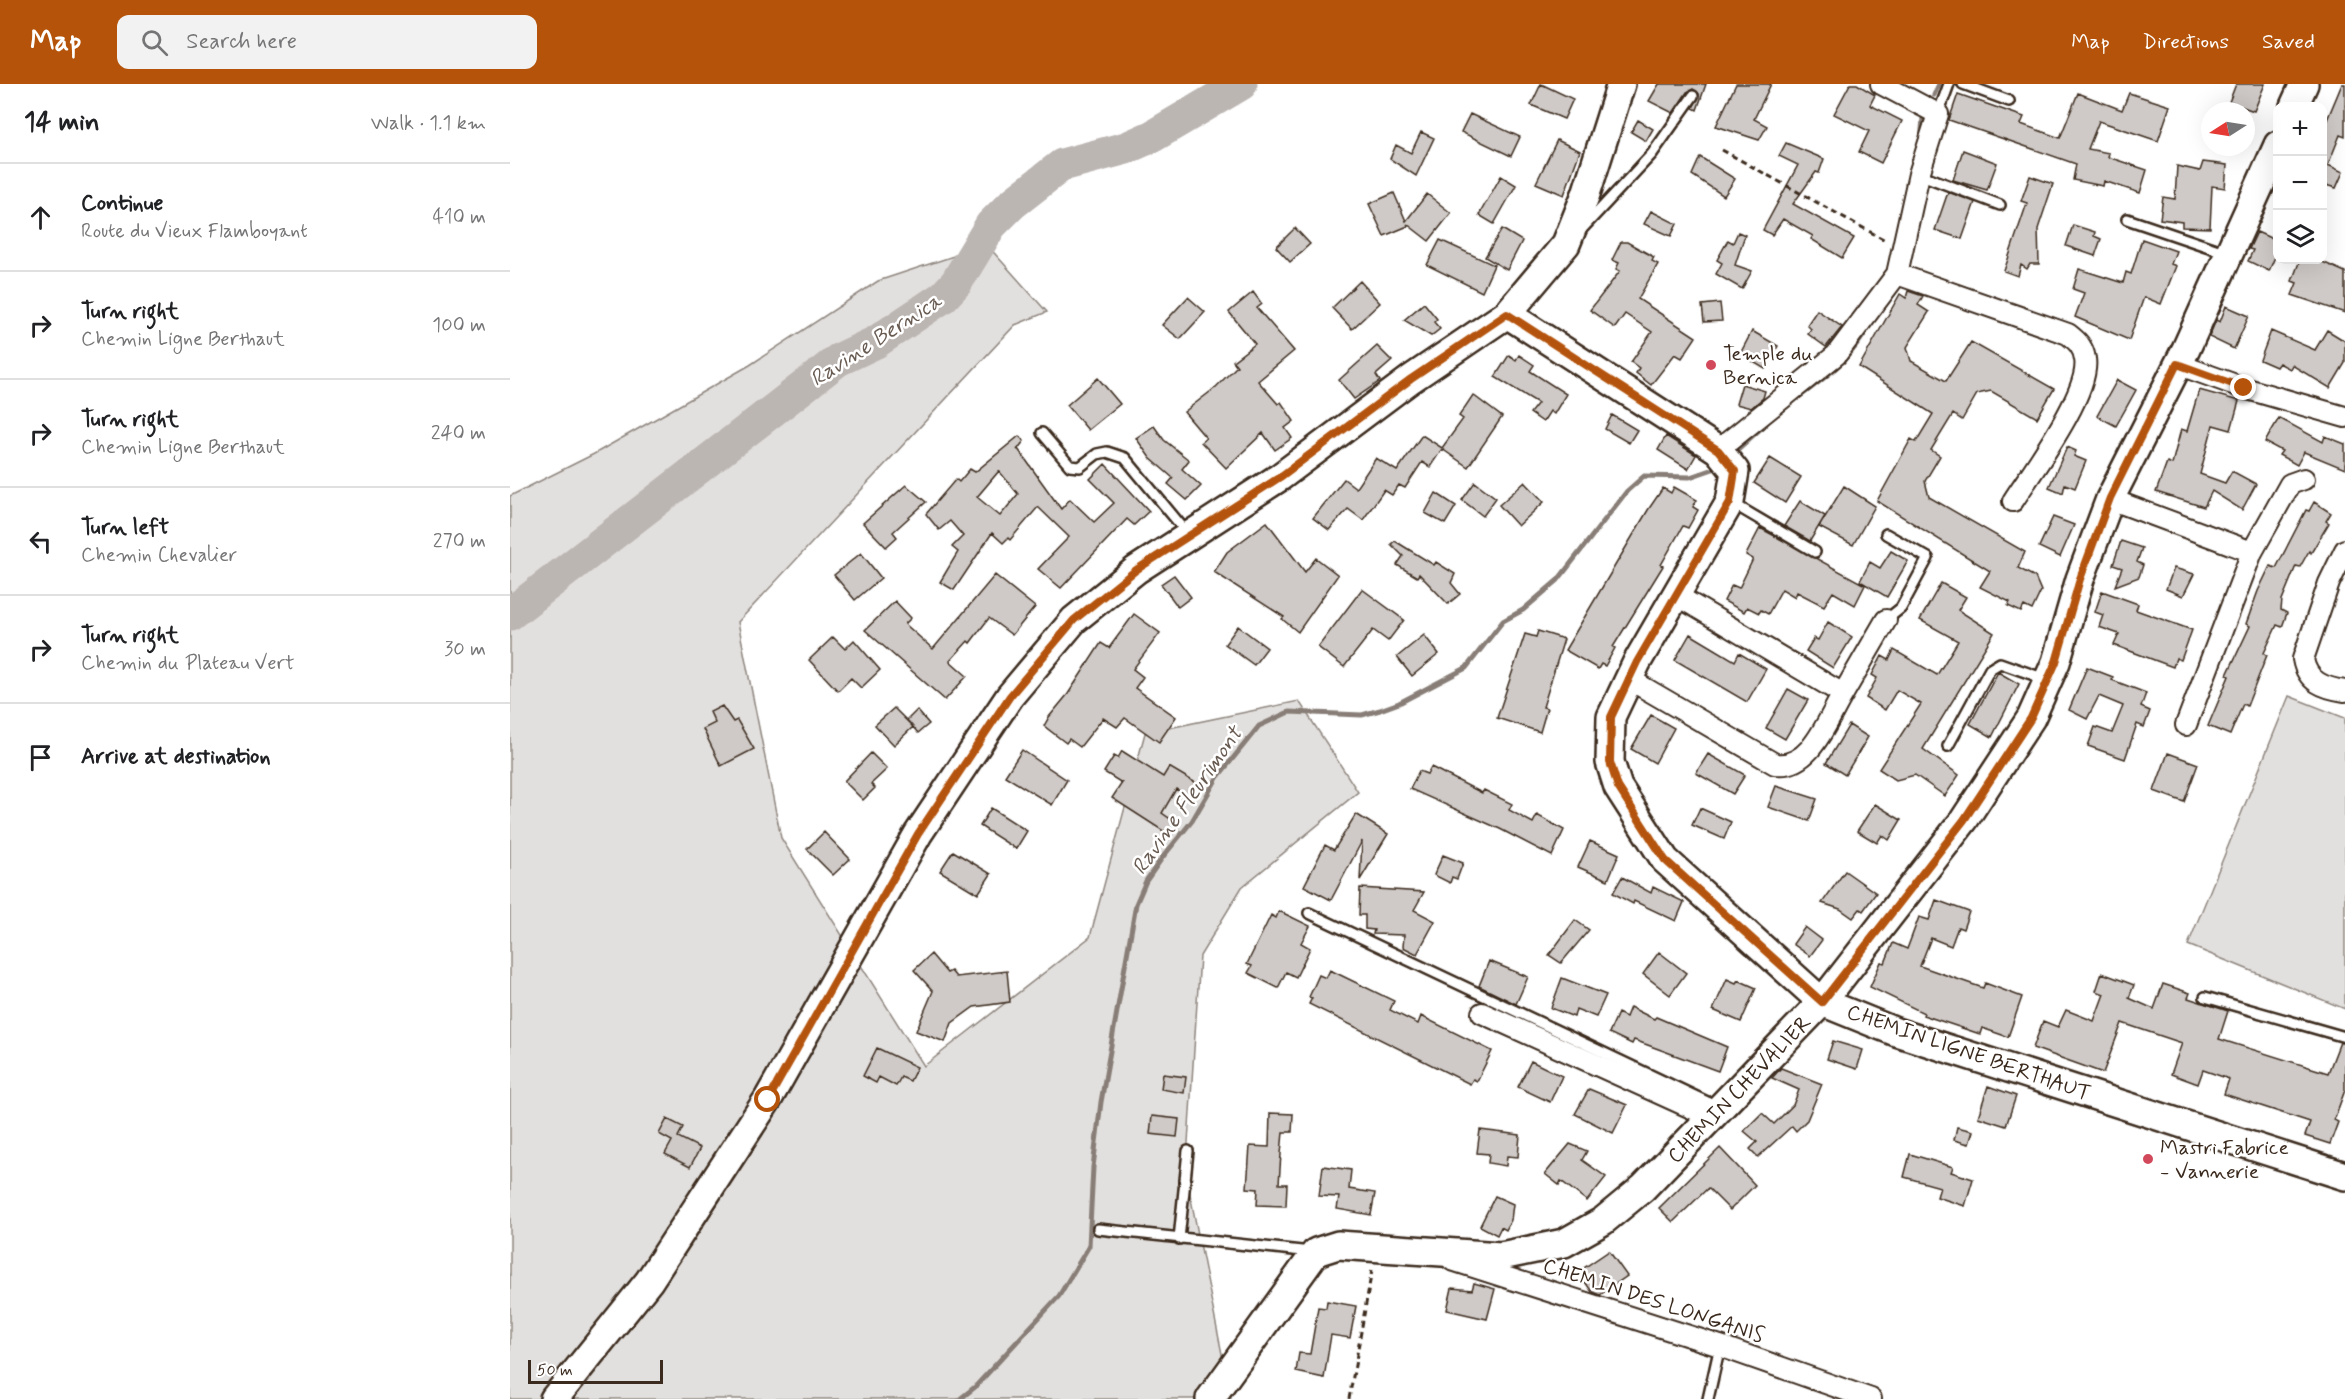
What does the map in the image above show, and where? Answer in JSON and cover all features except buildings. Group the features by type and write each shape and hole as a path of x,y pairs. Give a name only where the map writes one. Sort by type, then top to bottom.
{"street":[{"path":"554,1399 649,1281 756,1119 805,1038 918,834 1010,696 1074,620 1136,570 1280,477 1411,379 1507,314 1566,244 1586,194 1621,84"},
{"path":"1718,450 1836,354 1897,274 1919,174 1938,114 1881,84"},
{"path":"2296,102 2304,84"},
{"name":"CHEMIN CHEVALIER","path":"1316,1252 1338,1245 1430,1253 1502,1256 1564,1243 1603,1221 1643,1188 1822,1002 1964,820 2031,718 2056,662 2080,579 2110,498 2230,254 2273,154"},
{"path":"1897,274 2068,334 2081,344 2086,361 2081,392 2013,501"},
{"name":"CHEMIN LIGNE BERTHAUT","path":"1507,314 1718,450 1735,471 1730,502 1676,595 1611,717 1610,762 1618,787 1665,860 1822,1002 1896,1032 2345,1176"},
{"path":"2177,364 2244,388 2345,417"},
{"path":"2186,725 2252,552 2289,484 2304,479"},
{"path":"2110,498 2252,552"},
{"path":"2345,550 2329,583 2303,659 2305,672 2315,682 2329,689 2345,691"},
{"path":"1676,595 1843,694"},
{"path":"1629,680 1775,764 1787,766 1800,761 1810,749 1886,620"},
{"path":"1482,1013 1698,1111 1714,1115"},
{"path":"1210,1399 1316,1252"},
{"name":"CHEMIN DES LONGANIS","path":"1430,1253 1720,1346 1866,1397"}],"lane":[{"path":"1938,114 1949,84"},
{"path":"1962,84 2009,101"},
{"path":"1566,244 1600,212 1652,154 1693,96"},
{"path":"1919,174 2000,205"},
{"path":"2127,219 2230,254"},
{"path":"1042,433 1070,466 1080,467 1097,454 1107,452 1125,459 1189,536"},
{"path":"1730,502 1815,552"},
{"path":"1886,534 1928,558 1901,608 1886,620"},
{"path":"1948,746 1990,669 2000,663 2048,680"},
{"path":"1309,913 1710,1102 1714,1115"},
{"path":"2205,997 2345,1037"},
{"path":"1179,1239 1188,1151"},
{"path":"1098,1229 1316,1252"},
{"path":"1708,1399 1720,1346"}],"path":[{"path":"1722,150 1902,249"},
{"path":"1350,1399 1376,1247"}],"shaded area":[{"path":"987,245 1047,312 1015,325 738,622 781,838 924,1066 1090,937 1145,733 1299,701 1358,792 1242,887 1200,956 1186,1174 1231,1399 510,1399 510,496 594,454 750,365 878,281"},
{"path":"2289,696 2345,718 2345,1009 2188,945"}],"waterway":[{"name":"Ravine Bernica","path":"510,614 838,360 876,342 943,297 956,283 991,225 1012,204 1062,165 1126,148 1153,136 1241,84"},
{"name":"Ravine Fleurimont","path":"1934,95 1939,84"},
{"name":"Ravine Fleurimont","path":"1921,141 1923,118"},
{"name":"Ravine Fleurimont","path":"1803,394 1842,362 1858,344 1872,321"},
{"name":"Ravine Fleurimont","path":"1737,450 1766,424"},
{"name":"Ravine Fleurimont","path":"960,1399 975,1387 1059,1296 1089,1246 1093,1167 1101,1102 1136,904 1146,881 1192,821 1217,778 1259,726 1289,712 1362,715 1380,710 1399,703 1466,668 1503,621 1523,610 1558,580 1627,491 1644,476 1690,477 1716,468"}],"place":[{"name":"Temple du Bernica","path":"1711,365"},
{"name":"Mastri Fabrice - Vannerie","path":"2148,1159"}],"route":[{"path":"768,1100 918,834 1010,696 1074,620 1136,570 1280,477 1411,379 1507,314 1718,450 1735,471 1730,502 1637,662 1611,717 1610,762 1618,787 1665,860 1822,1002 1964,820 2031,718 2056,662 2080,579 2110,498 2177,364 2244,388"}]}
